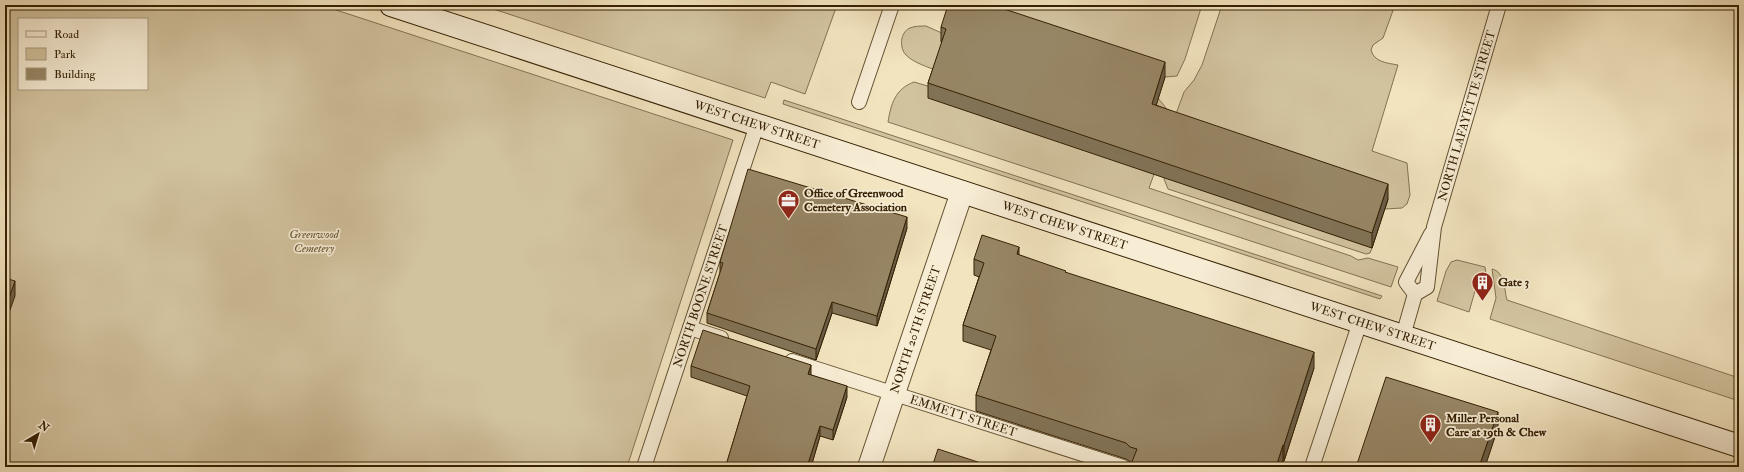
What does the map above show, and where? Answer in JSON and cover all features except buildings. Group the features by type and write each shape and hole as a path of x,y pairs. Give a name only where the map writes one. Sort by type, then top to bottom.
{"street":[{"name":"WEST CHEW STREET","path":"391,5 1739,446"},
{"name":"NORTH 20TH STREET","path":"869,467 962,192"}],"lane":[{"path":"859,102 892,5"},
{"name":"NORTH LAFAYETTE STREET","path":"1434,226 1428,287 1415,294 1406,282 1434,226 1499,5"},
{"name":"NORTH BOONE STREET","path":"644,467 757,125"},
{"path":"1403,336 1415,294"},
{"path":"1312,467 1360,322"},
{"path":"690,328 735,343"},
{"name":"EMMETT STREET","path":"780,357 1123,467"}],"green space":[{"name":"Greenwood Cemetery","path":"5,5 321,5 733,140 627,467 5,467"},
{"path":"481,5 837,5 805,94 771,82 765,98"},
{"path":"940,5 1202,5 1185,59 1177,76 1165,77 953,7 950,13"},
{"path":"1222,5 1395,5 1383,38 1373,45 1371,50 1375,57 1385,63 1398,65 1372,151 1407,163 1410,195 1407,204 1402,208 1385,209 1388,200 1169,133 1184,92 1194,80 1202,65"},
{"path":"916,26 926,26 944,34 941,42 1153,113 1158,98 1166,108 1167,112 1166,122 1162,132 1155,145 1143,142 1146,132 941,62 938,71 921,64 906,55 902,48 902,36 910,28"},
{"path":"914,82 1161,155 1149,188 1351,256 1358,260 1368,258 1398,267 1391,287 888,122 893,103 898,93"},
{"path":"784,100 1382,296 1380,299 783,104"},
{"path":"1166,173 1172,180 1372,248 1370,253 1366,254 1168,189 1164,179"},
{"path":"1457,260 1485,267 1488,289 1484,292 1475,291 1469,312 1437,301 1446,271 1451,262"},
{"path":"1492,269 1502,277 1507,300 1739,378 1739,401 1490,319 1496,298"}],"place":[{"name":"Office of Greenwood Cemetery Association","path":"789,220"},
{"name":"Gate 3","path":"1483,302"},
{"name":"Miller Personal Care at 19th & Chew","path":"1430,444"}]}
